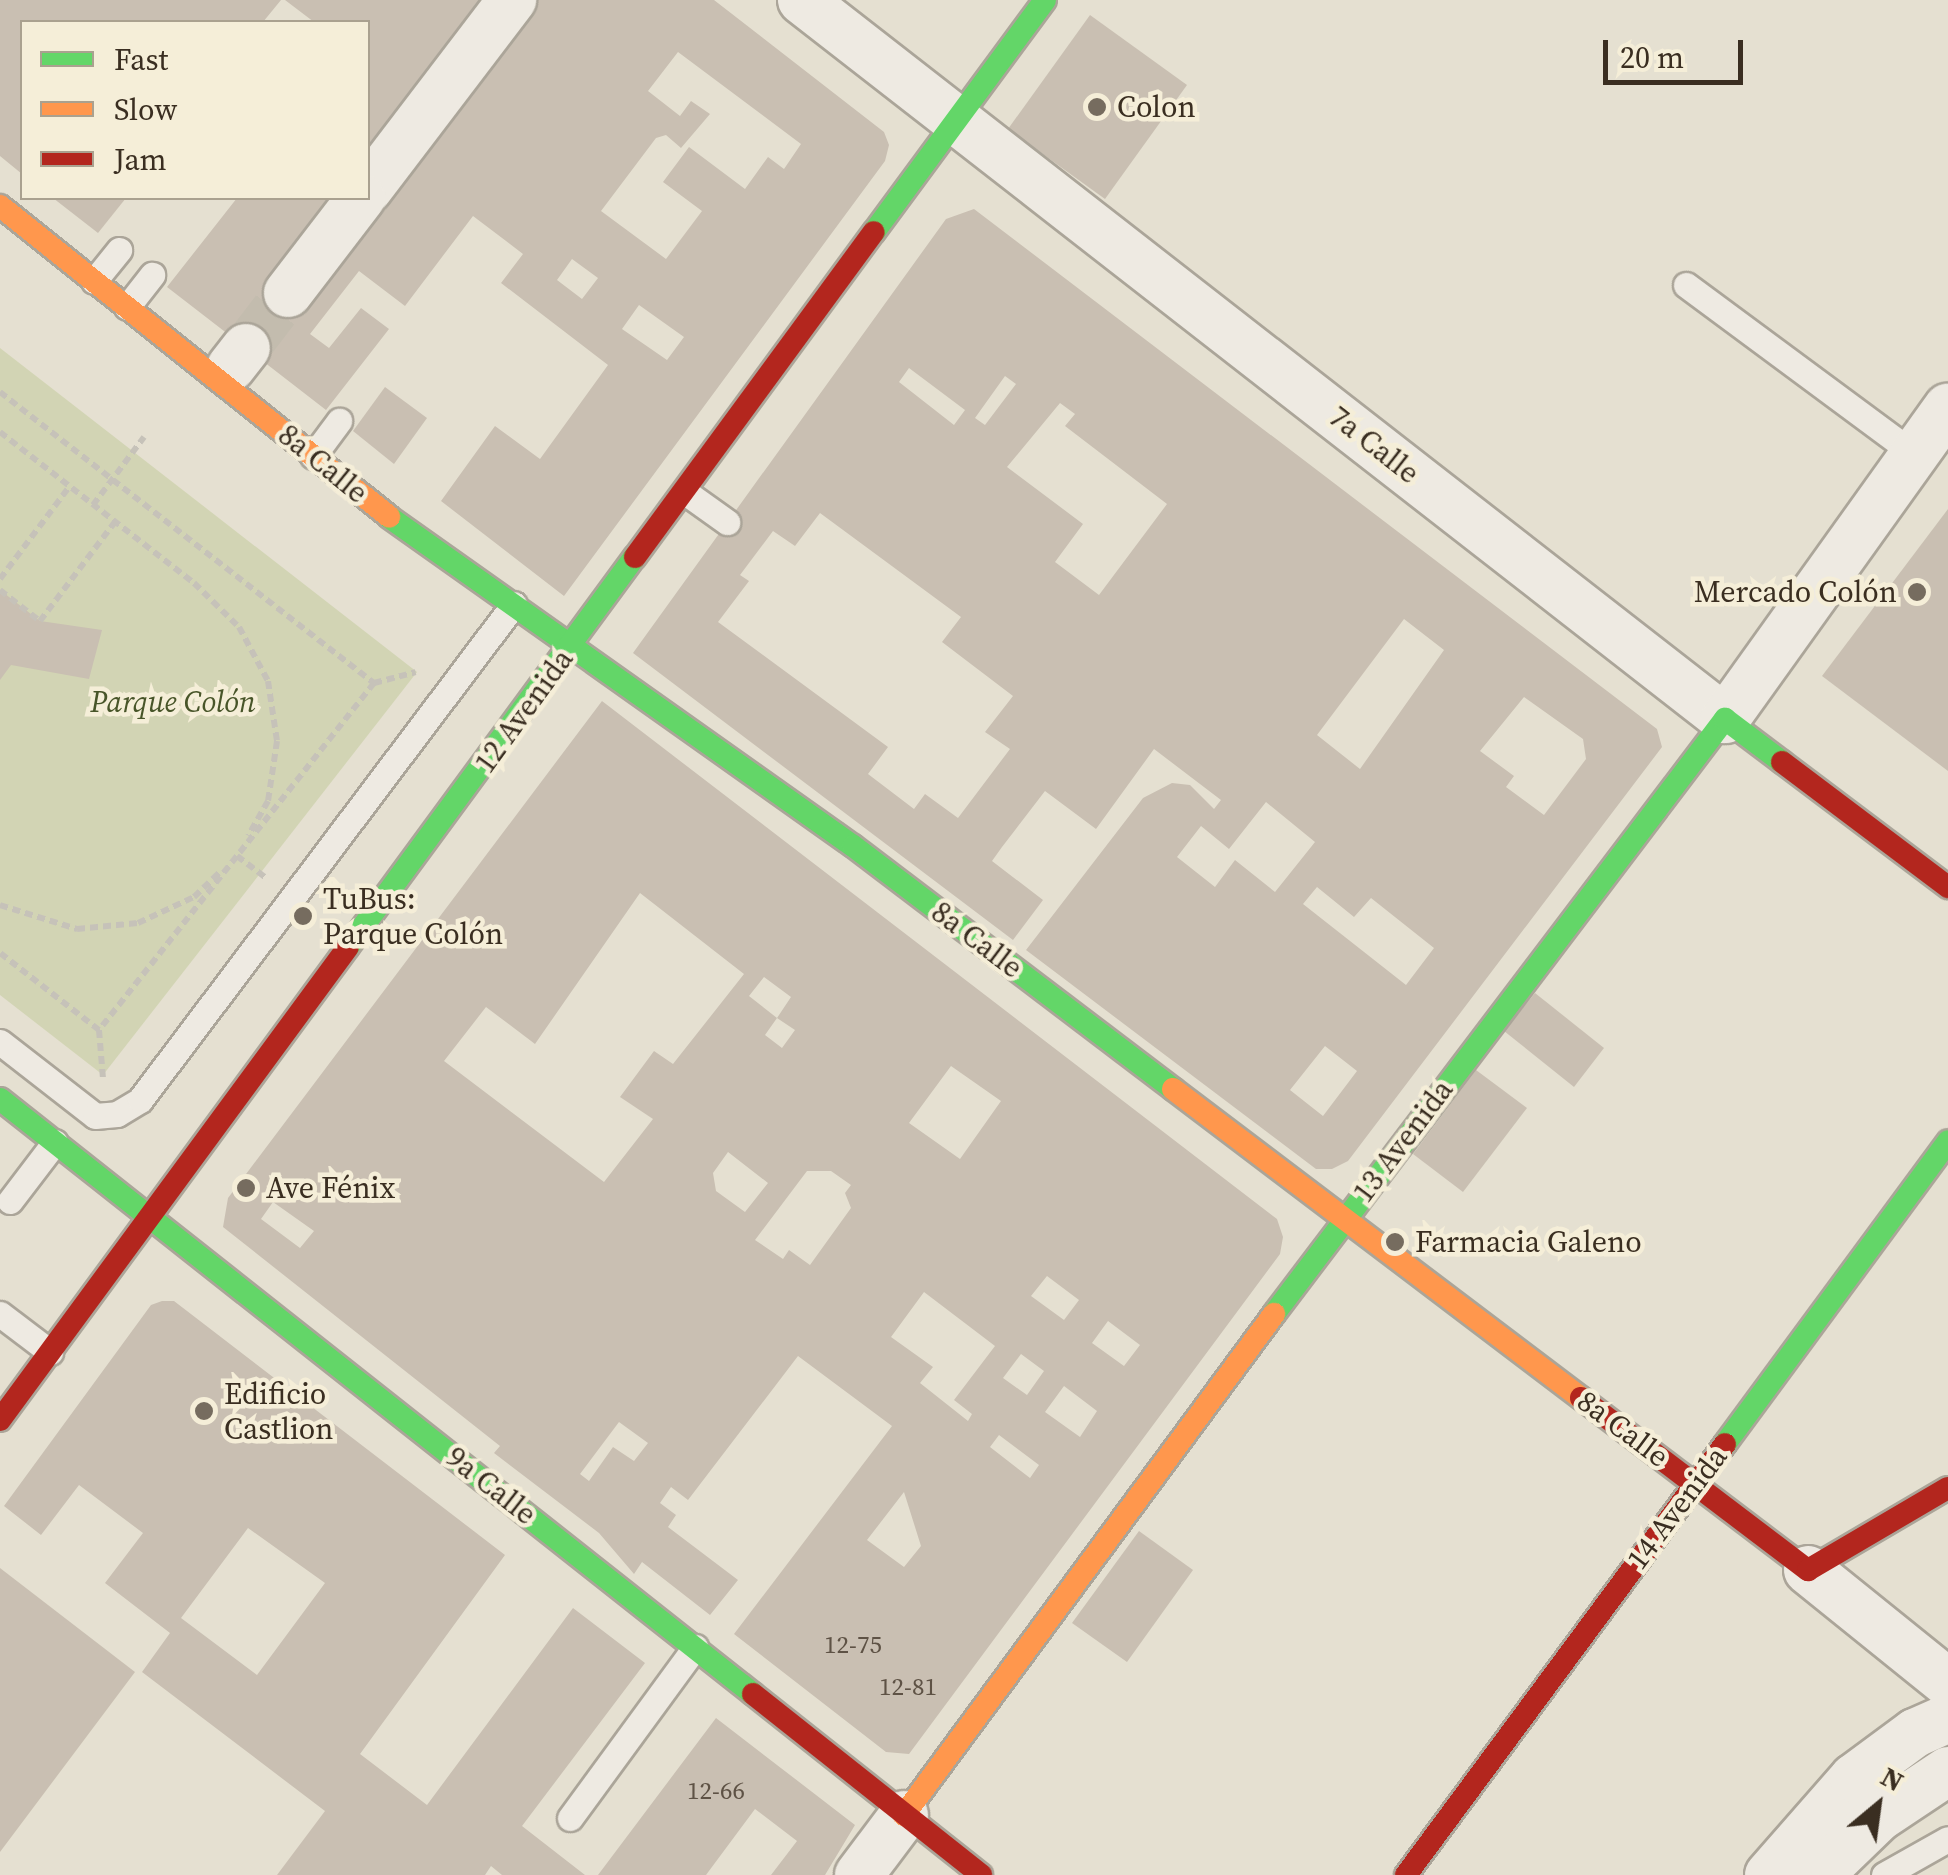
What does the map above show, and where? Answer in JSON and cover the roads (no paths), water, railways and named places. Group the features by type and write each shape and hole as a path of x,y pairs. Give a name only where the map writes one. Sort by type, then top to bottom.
{"main road":[{"name":"12 Avenida","path":"0,1420 1045,0"},
{"name":"8a Calle","path":"0,206 438,556 574,643 859,837 1344,1218 1808,1570"},
{"name":"7a Calle","path":"1725,718 1948,887"},
{"name":"13 Avenida","path":"904,1815 1344,1218 1725,718"},
{"name":"9a Calle","path":"0,1098 981,1875"},
{"name":"14 Avenida","path":"1406,1875 1948,1141"},
{"path":"1808,1570 1948,1488"}],"street":[{"path":"370,186 512,0"},
{"name":"7a Calle","path":"802,0 1725,718"},
{"path":"288,293 359,200"},
{"name":"13 Avenida","path":"1725,718 1948,408"},
{"name":"8a Calle","path":"1808,1570 1948,1683"},
{"path":"1769,1875 1854,1778 1916,1732 1948,1718"},
{"path":"1819,1875 1879,1816 1948,1771"},
{"name":"13 Avenida","path":"860,1875 904,1815"}],"lane":[{"path":"94,281 119,250"},
{"path":"127,307 152,275"},
{"path":"1686,285 1914,454"},
{"path":"313,456 339,421"},
{"path":"685,492 727,522"},
{"path":"0,1042 95,1116 118,1114 140,1100 514,604"},
{"path":"10,1202 55,1142"},
{"path":"0,1314 50,1352"},
{"path":"570,1818 695,1648"},
{"path":"1884,1875 1948,1839"}],"tunnel":[{"path":"246,348 288,293"}],"place":[{"name":"Colon","path":"1097,107"},
{"name":"Mercado Colón","path":"1917,592"},
{"name":"TuBus: Parque Colón","path":"303,916"},
{"name":"Ave Fénix","path":"246,1188"},
{"name":"Farmacia Galeno","path":"1395,1242"},
{"name":"Edificio Castlion","path":"204,1411"}],"park label":[{"name":"Parque Colón","path":"173,702"}]}
